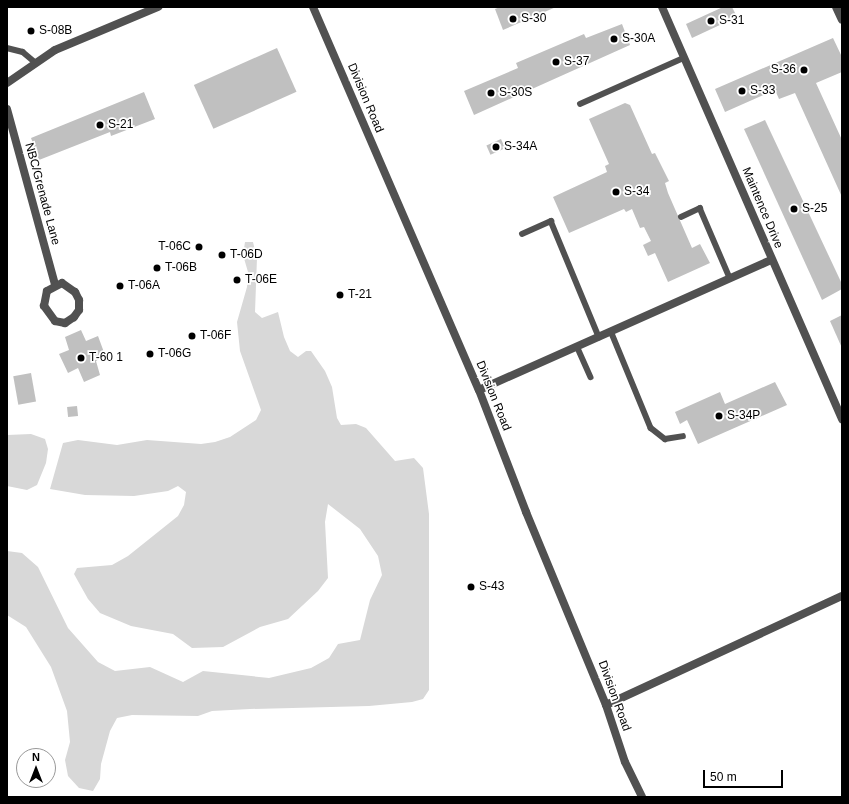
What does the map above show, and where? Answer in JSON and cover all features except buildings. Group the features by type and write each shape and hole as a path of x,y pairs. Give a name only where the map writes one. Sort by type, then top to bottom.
{"street":[{"path":"7,83 55,50 158,7"},
{"name":"Division Road","path":"313,7 479,390 526,512 606,705 625,762 642,797"},
{"name":"Maintence Drive","path":"662,7 771,260 842,419"},
{"path":"836,7 842,20"},
{"name":"NBC/Grenade Lane","path":"7,109 55,284"},
{"path":"479,390 771,260"},
{"path":"62,282 70,287 79,300 79,310 74,317 65,322 55,321 44,306 47,291 55,284 62,282"},
{"path":"606,705 842,596"}],"lane":[{"path":"7,48 23,52 36,63"},
{"path":"580,104 684,58"},
{"path":"681,217 700,208 730,278"},
{"path":"522,234 551,221 599,337"},
{"path":"612,331 651,428 665,439 683,436"},
{"path":"577,346 591,377"}],"shaded area":[{"path":"245,242 253,242 257,258 255,312 262,318 278,312 284,337 290,351 298,357 306,351 311,351 325,371 332,387 337,418 341,425 356,424 366,428 395,461 414,458 423,468 429,514 429,690 423,699 412,702 369,706 250,709 212,711 198,716 132,715 117,718 110,731 101,764 100,779 93,791 79,788 68,776 65,760 70,742 67,711 51,667 26,627 7,615 7,551 22,553 38,567 68,628 98,662 115,671 150,667 183,682 203,671 269,678 311,668 329,658 338,644 360,640 370,600 382,575 378,556 360,529 328,504 325,522 328,578 318,591 288,619 260,627 223,647 192,648 173,634 131,626 100,613 88,599 74,574 77,568 112,565 128,556 178,516 184,505 186,492 178,486 168,491 134,496 85,495 50,489 63,443 78,440 117,445 147,440 201,444 215,442 230,437 256,420 261,410 240,351 237,322 247,287 248,272 243,255"},
{"path":"31,434 45,439 48,449 46,463 37,485 27,490 7,486 7,435"}],"place":[{"name":"S-30","path":"513,19"},
{"name":"S-31","path":"711,21"},
{"name":"S-08B","path":"31,31"},
{"name":"S-30A","path":"614,39"},
{"name":"S-37","path":"556,62"},
{"name":"S-36","path":"804,70"},
{"name":"S-33","path":"742,91"},
{"name":"S-30S","path":"491,93"},
{"name":"S-21","path":"100,125"},
{"name":"S-34A","path":"496,147"},
{"name":"S-34","path":"616,192"},
{"name":"S-25","path":"794,209"},
{"name":"T-06C","path":"199,247"},
{"name":"T-06D","path":"222,255"},
{"name":"T-06B","path":"157,268"},
{"name":"T-06E","path":"237,280"},
{"name":"T-06A","path":"120,286"},
{"name":"T-21","path":"340,295"},
{"name":"T-06F","path":"192,336"},
{"name":"T-06G","path":"150,354"},
{"name":"T-60 1","path":"81,358"},
{"name":"S-34P","path":"719,416"},
{"name":"S-43","path":"471,587"}]}
